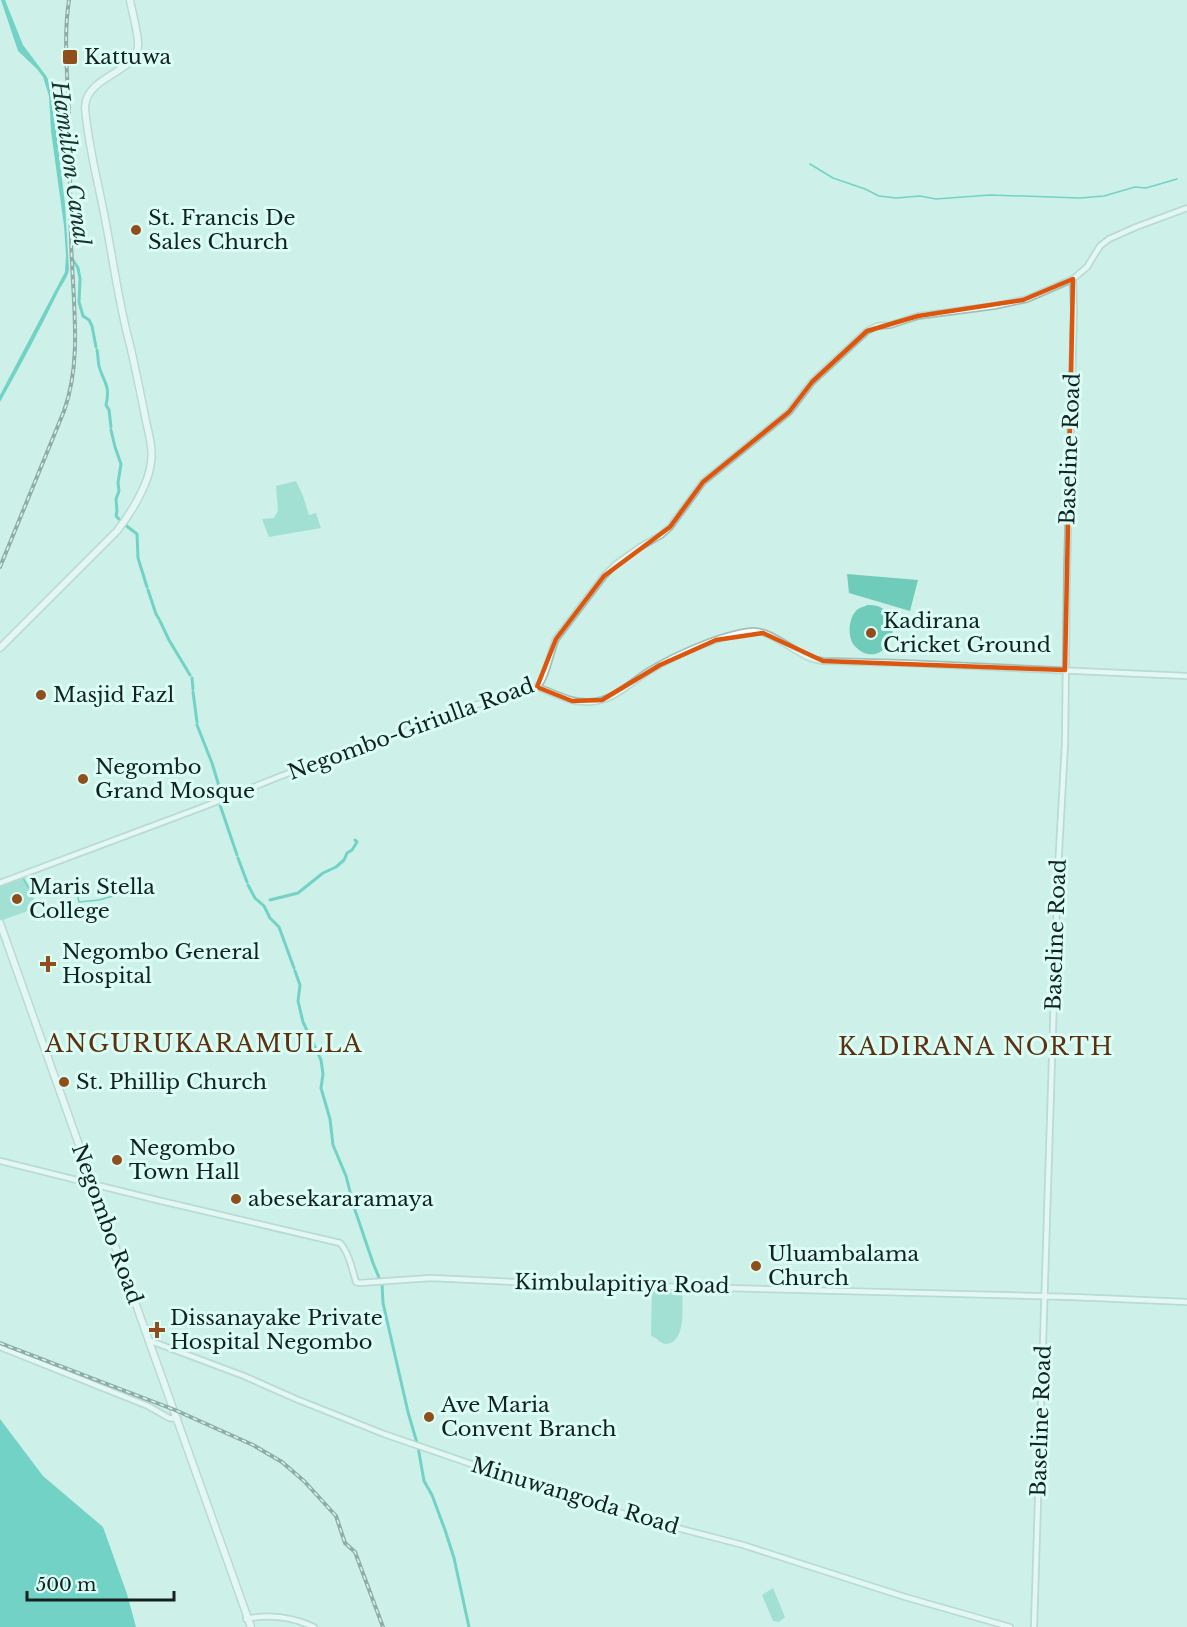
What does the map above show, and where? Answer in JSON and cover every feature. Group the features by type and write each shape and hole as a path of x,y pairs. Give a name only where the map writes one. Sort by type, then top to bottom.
{"highway":[{"path":"0,646 115,529 130,508 145,478 148,466 149,444 140,394 92,174 83,109 84,98 88,90 125,62 134,51 136,40 129,0"},
{"name":"Negombo Road","path":"0,923 91,1184"},
{"name":"Negombo Road","path":"0,931 250,1627"}],"main road":[{"name":"Negombo-Giriulla Road","path":"0,883 472,706 537,687 544,675 556,639 604,576 622,559 670,527 703,483 789,412 812,382 867,331 877,326 890,325 918,316 1023,300 1073,279 1087,267 1100,246 1109,239 1187,208"},
{"name":"Baseline Road","path":"1034,1627 1058,869 1065,744 1073,279"},
{"path":"537,687 572,701 602,700 620,693 647,672 699,647 716,640 752,632 763,633 810,658 823,661 1187,676"},
{"path":"0,1161 91,1184"},
{"name":"Kimbulapitiya Road","path":"91,1184 340,1243 344,1246 358,1283 431,1278 1187,1302"},
{"name":"Minuwangoda Road","path":"147,1339 384,1434 544,1489 631,1516 743,1545 905,1597 1010,1627"},
{"path":"0,1347 174,1418"},
{"path":"247,1619 271,1616 300,1621 314,1627"}],"highlighted area":[{"path":"1073,279 1065,670 823,661 763,633 716,640 660,665 602,700 572,701 537,687 556,639 604,576 670,527 703,482 789,412 812,382 867,331 918,316 1023,300"}],"shaded area":[{"path":"1,0 5,0 23,45 47,77 51,88 65,204 69,269 0,402 0,395 65,272 66,255 49,96 43,77 18,51"},
{"path":"296,481 309,515 316,513 321,528 269,537 262,519 274,518 278,511 276,486"},
{"path":"847,574 918,580 910,611 849,593"},
{"name":"Kadirana Cricket Ground","path":"867,605 879,607 888,613 892,621 893,631 890,640 878,653 864,653 853,644 850,635 850,625 855,612"},
{"name":"Maris Stella College","path":"23,874 37,906 0,921 0,883"},
{"path":"652,1287 682,1288 681,1329 673,1342 667,1344 651,1336"},
{"path":"0,1419 43,1476 103,1527 136,1627 0,1627"},
{"path":"773,1588 785,1617 779,1622 773,1621 762,1595"}],"waterway":[{"path":"810,164 833,178 879,196 896,198 920,196 936,199 990,195 1080,198 1104,196 1135,187 1146,188 1177,179"},
{"path":"73,260 78,268 80,279 79,302 83,316 92,326 96,347"},
{"path":"97,350 99,366 107,388 106,405 109,410 111,427"},
{"path":"111,430 121,464 119,491 116,499 116,516 120,520"},
{"path":"124,524 137,534 138,558 147,587"},
{"path":"148,590 159,619"},
{"path":"160,621 190,675"},
{"path":"192,678 193,689"},
{"path":"193,692 197,722"},
{"path":"197,725 212,763 221,798"},
{"path":"219,802 237,855"},
{"path":"270,900 298,893 323,873 336,867 352,850 357,842 355,840"},
{"path":"238,858 247,882"},
{"path":"22,877 31,891 77,893 79,902 113,896"},
{"path":"248,885 255,898 264,906 270,918 279,927 294,968"},
{"path":"295,971 300,985 298,1001 303,1022 321,1060 323,1074 321,1088 330,1119 333,1145 346,1176 354,1207 380,1280"},
{"path":"382,1283 383,1303 417,1443"},
{"path":"418,1447 424,1481 432,1495 454,1558 469,1627"}],"railway":[{"path":"0,567 64,411 73,375 75,318 66,45 69,0"},
{"path":"0,1343 175,1410 253,1445 282,1462 304,1481 336,1516 345,1543 355,1552 383,1627"}],"place":[{"name":"Kattuwa","path":"70,57"},
{"name":"St. Francis De Sales Church","path":"136,230"},
{"name":"Kadirana Cricket Ground","path":"871,633"},
{"name":"Masjid Fazl","path":"41,695"},
{"name":"Negombo Grand Mosque","path":"83,779"},
{"name":"Maris Stella College","path":"17,899"},
{"name":"Negombo General Hospital","path":"48,964"},
{"name":"St. Phillip Church","path":"64,1082"},
{"name":"Negombo Town Hall","path":"117,1160"},
{"name":"abesekararamaya","path":"236,1199"},
{"name":"Uluambalama Church","path":"756,1266"},
{"name":"Dissanayake Private Hospital Negombo","path":"157,1330"},
{"name":"Ave Maria Convent Branch","path":"429,1417"}],"district":[{"name":"ANGURUKARAMULLA","path":"204,1044"},
{"name":"KADIRANA NORTH","path":"976,1047"}],"water label":[{"name":"Hamilton Canal","path":"71,163"}]}
